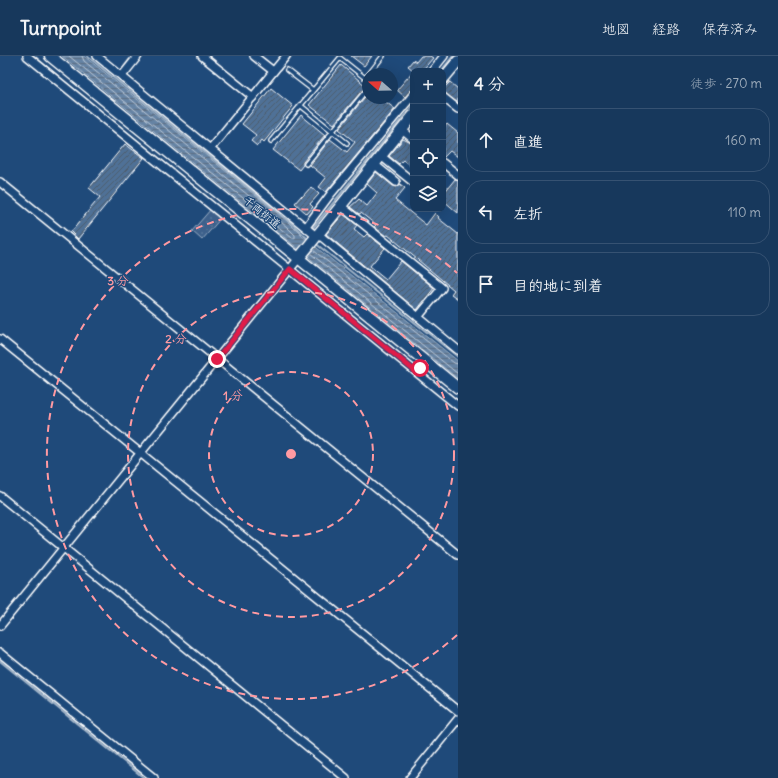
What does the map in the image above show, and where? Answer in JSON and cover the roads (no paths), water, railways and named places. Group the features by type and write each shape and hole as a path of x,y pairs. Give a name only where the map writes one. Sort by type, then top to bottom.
{"street":[{"path":"27,56 126,129 172,167 201,197 258,244 380,335 457,401"},
{"name":"千両街道","path":"50,56 126,129 172,167 210,186 268,233 301,256 380,335 420,368 458,388"},
{"path":"97,56 306,226 315,237 458,350"},
{"path":"122,76 138,56"},
{"path":"202,56 252,97"},
{"path":"254,56 273,71"},
{"path":"210,148 286,56"},
{"path":"434,68 444,56"},
{"path":"446,75 458,61"},
{"path":"446,99 458,109"},
{"path":"306,226 330,195 409,112"},
{"path":"0,626 402,130 409,112"},
{"path":"402,130 410,136"},
{"path":"381,156 410,180"},
{"path":"374,164 396,182"},
{"path":"446,165 458,175"},
{"path":"0,182 216,361 458,554"},
{"path":"201,197 210,186"},
{"path":"340,206 442,288 418,317"},
{"path":"258,244 268,233"},
{"path":"0,340 458,711"},
{"path":"0,496 346,778"},
{"path":"0,653 154,778"},
{"path":"410,778 458,719"}],"lane":[{"path":"374,68 383,56"},
{"path":"271,141 340,58 362,73"},
{"path":"287,70 313,90"},
{"path":"306,164 362,95"},
{"path":"300,105 347,142"}],"water":[{"path":"62,56 84,56 287,221 302,236 458,361 458,379"}],"waterway":[{"path":"34,56 83,97"},
{"path":"87,56 290,222 309,240"},
{"path":"120,72 132,56"},
{"path":"217,147 291,56"},
{"path":"443,68 453,56"},
{"path":"312,229 410,109"},
{"path":"315,243 458,357"},
{"path":"374,334 381,340"},
{"path":"416,368 421,371 422,374"},
{"path":"452,397 458,401"},
{"path":"293,581 458,716"},
{"path":"0,661 144,778"}]}
